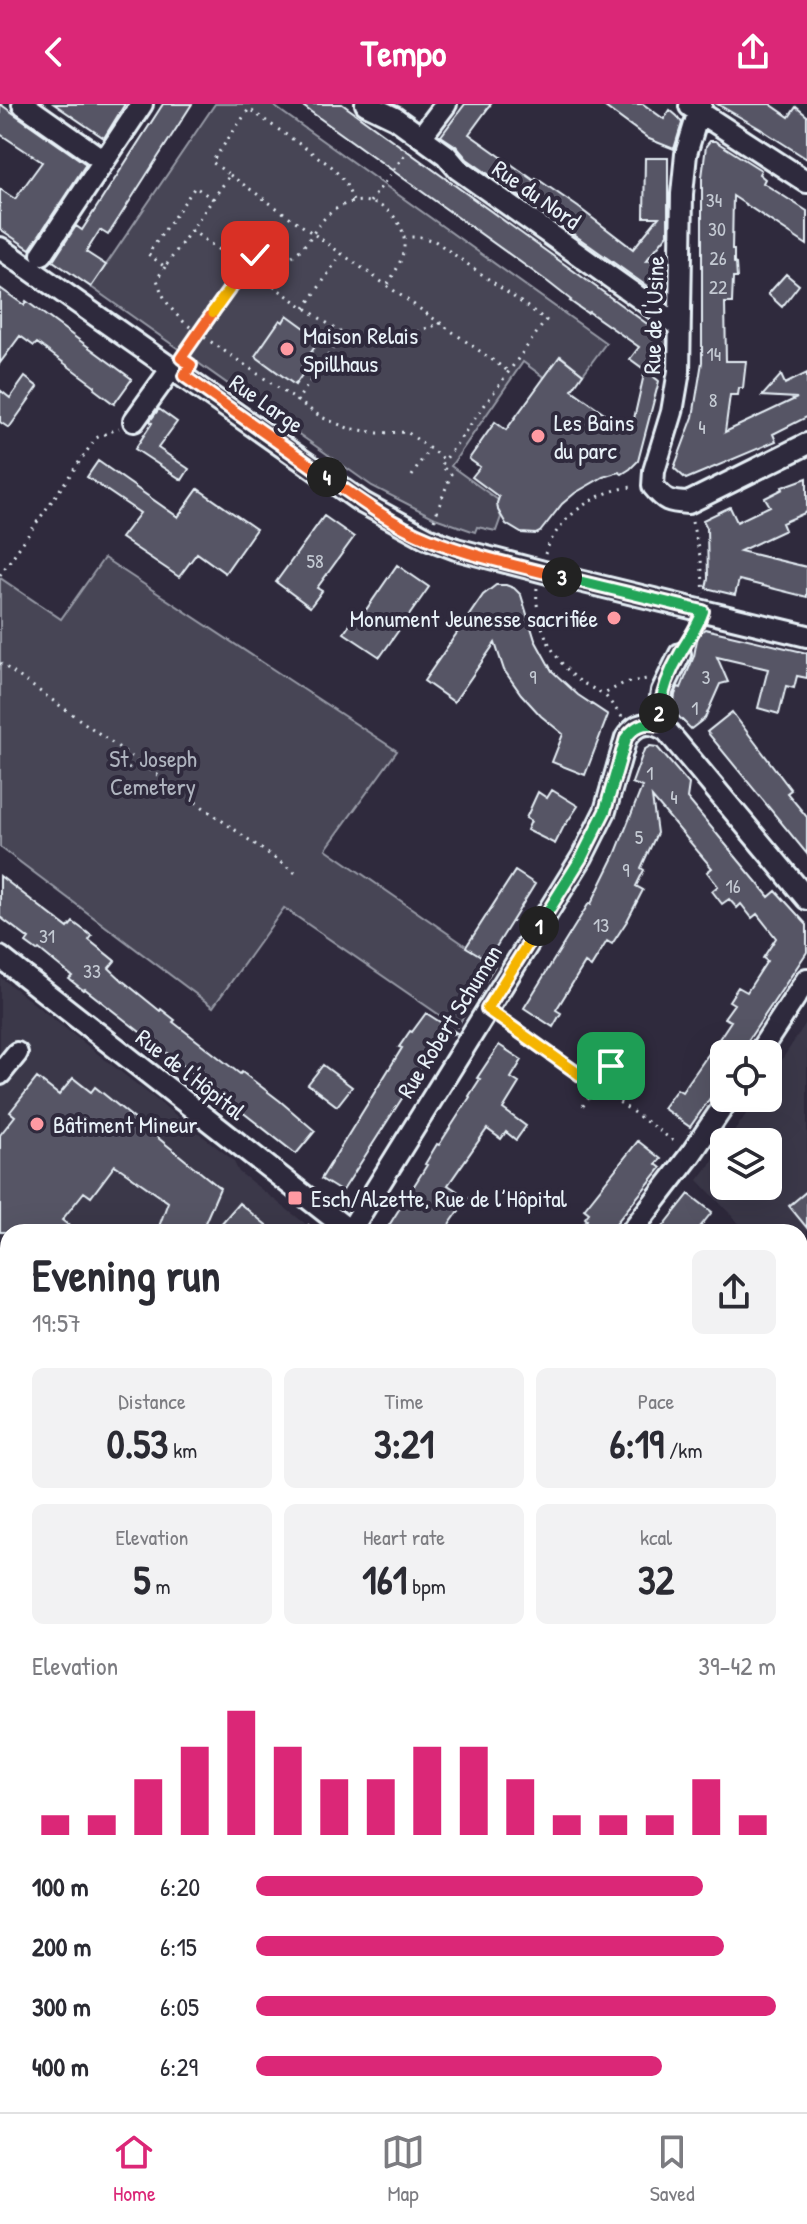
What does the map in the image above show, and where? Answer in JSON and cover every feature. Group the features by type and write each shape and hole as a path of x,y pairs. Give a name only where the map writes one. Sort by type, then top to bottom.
{"street":[{"path":"23,104 104,161"},
{"path":"42,254 142,104"},
{"name":"Rue du Nord","path":"366,104 395,118 446,155 458,169 679,326"},
{"path":"420,137 446,104"},
{"path":"695,107 807,182"},
{"name":"Rue de l'Usine","path":"688,503 664,499 653,486 679,371 682,194 695,107"},
{"name":"Rue Large","path":"0,248 363,503 427,538 456,549 567,578 807,636"},
{"path":"134,421 178,372"},
{"path":"688,503 807,444"},
{"path":"657,725 662,691 680,654"},
{"path":"632,729 649,723 667,731 807,899"},
{"name":"Rue Robert Schuman","path":"355,1224 582,857 605,811 626,738 632,729"},
{"name":"Rue de l'Hôpital","path":"0,957 340,1224"},
{"path":"767,1040 807,979"},
{"path":"0,1074 17,1053"},
{"path":"637,1224 720,1112"}],"path":[{"path":"353,201 345,182 331,166 249,109 212,162 509,371"},
{"path":"370,202 420,137"},
{"path":"230,175 157,279 162,296 171,310 183,323 321,417 348,428 378,433 407,432 445,460"},
{"path":"165,267 148,254 195,187 213,199"},
{"path":"263,269 283,262 300,250 331,212 353,201 370,202 386,209 398,221 404,237 403,254 388,285"},
{"path":"191,230 233,260"},
{"path":"404,237 435,241 546,320 441,466 451,474 436,514"},
{"path":"247,253 261,261 263,269 253,283 244,284 236,280 231,267 233,260 247,253"},
{"path":"305,308 342,253"},
{"path":"260,277 343,334 376,338 410,334 442,323"},
{"path":"178,372 191,365 181,358 236,280"},
{"path":"296,402 343,334"},
{"path":"0,575 96,438 134,421"},
{"path":"412,476 429,448"},
{"path":"688,503 704,588 703,611"},
{"path":"0,663 297,874"},
{"path":"632,729 604,694 624,683 645,679 667,681"},
{"path":"487,1009 691,1154"},
{"path":"583,1106 611,1066"}],"shaded area":[{"path":"0,977 233,1160 239,1172 306,1224 0,1224"},
{"path":"807,1021 807,1224 739,1224 717,1200 782,1200 782,1128 737,1128 747,1112 782,1112 782,1059"},
{"path":"710,1164 710,1193 698,1180"}],"green space":[{"path":"215,104 271,104 606,343 583,374 561,356 545,378 523,362 451,466 498,500 501,517 496,531 477,527 475,532 435,518 372,486 91,287"},
{"name":"St. Joseph Cemetery","path":"104,558 397,751 326,849 495,966 457,1027 284,908 213,1007 0,847 0,578 61,619"}],"building":[{"path":"0,104 86,164 30,249 0,229 0,189 15,199 42,162 0,134"},
{"path":"54,104 125,104 104,138"},
{"path":"163,104 192,104 108,235 100,230 86,252 106,265 91,287 53,261 76,226 82,230"},
{"path":"300,104 342,104 667,339 666,363 654,377 659,381 638,461 630,469 622,474 619,472 603,477 575,493 536,534 521,533 506,524 498,510 499,497 472,477 480,467 469,459 495,422 506,430 560,356 583,374 572,390 631,432 645,370 630,359 639,347 570,301"},
{"path":"465,104 491,104 469,134 578,207 633,249 659,217 644,217 645,158 668,158 668,234 646,261 667,260 665,299 467,159 456,146 441,136"},
{"path":"601,104 643,104 664,119 670,110 682,123 674,149 649,139"},
{"path":"717,104 770,104 789,117 796,107 807,116 807,159 759,128"},
{"path":"710,141 715,141 761,170 759,174 765,179 763,183 807,211 807,245 733,196 732,250 737,278 733,278 732,303 725,303 726,361 746,361 743,388 739,388 738,395 730,395 725,432 797,398 762,396 781,375 785,384 807,373 807,417 773,434 776,441 686,479 674,468 693,417 702,362 702,177 706,146"},
{"path":"786,274 799,285 782,307 768,294"},
{"path":"0,288 24,305 26,301 132,379 114,404 37,343 34,346 20,336 0,363"},
{"path":"287,315 320,339 302,366 306,369 295,385 255,356 280,320 283,322"},
{"path":"25,377 38,387 9,428 0,422 0,390 10,398"},
{"path":"159,409 177,422 158,448 189,469 182,480 135,449"},
{"path":"98,461 178,517 198,489 256,529 225,573 197,553 179,577 121,538 140,513 87,477"},
{"path":"807,478 807,512 782,523 785,530 740,551 807,567 807,597 739,580 735,595 706,588 707,528 703,520 730,507 737,522 770,506 765,498 782,487"},
{"path":"324,516 354,537 317,588 322,591 310,607 276,582"},
{"path":"397,565 429,587 380,657 344,633 357,614 361,617"},
{"path":"496,585 514,588 521,595 535,640 552,671 578,695 608,715 585,775 552,762 563,734 521,694 504,670 495,643 454,702 424,681 483,595"},
{"path":"705,629 807,653 807,678 797,676 794,688 786,686 779,714 758,708 768,669 717,657 728,682 720,684 705,718 691,729 673,707 678,687 681,688 694,656 698,634"},
{"path":"732,712 791,790 787,793 807,817 807,854 707,732"},
{"path":"650,746 657,747 689,784 687,798 769,897 776,891 807,925 807,952 748,1040 718,1040 731,1021 724,1018 734,1004 729,1001 738,987 747,992 767,961 763,958 776,938 757,914 752,918 741,904 737,908 729,899 722,904 712,891 718,886 707,872 712,868 652,797 657,833 636,886 643,890 627,921 612,944 607,941 591,967 585,963 556,1010 561,1013 553,1027 524,1008 591,904 615,855 642,787 632,783 644,750"},
{"path":"552,790 578,806 555,844 527,830 531,821 526,818 538,792 547,798"},
{"path":"515,871 535,884 488,960 466,947"},
{"path":"0,876 68,928 73,922 92,936 89,940 115,961 109,968 123,981 315,1131 296,1154 69,979 72,976 39,949 37,951 26,943 29,939 0,917"},
{"path":"426,1013 457,1033 442,1036 342,1192 321,1179 402,1048 399,1047"},
{"path":"499,1045 522,1060 511,1078 519,1083 503,1109 526,1126 516,1140 506,1132 501,1139 487,1129 448,1185 468,1198 450,1224 390,1224 437,1144 470,1097 480,1079 477,1078"},
{"path":"710,1051 710,1098 690,1127 663,1108 677,1089 682,1092"},
{"path":"323,1065 352,1087 337,1106 308,1084"},
{"path":"37,1078 59,1095 73,1078 91,1092 95,1087 220,1188 204,1224 160,1224 168,1202 115,1165 91,1197 84,1192 62,1220 67,1224 0,1224 0,1135 15,1116 10,1112"},
{"path":"638,1141 661,1159 656,1164 661,1168 616,1224 584,1224 589,1213 584,1209"},
{"path":"807,1191 807,1224 804,1224 789,1206"},
{"path":"689,1194 712,1212 702,1224 665,1224"},
{"path":"239,1203 265,1224 221,1224"}],"place":[{"name":"Maison Relais Spillhaus","path":"287,349"},
{"name":"Les Bains du parc","path":"538,436"},
{"name":"Monument Jeunesse sacrifiée","path":"614,618"},
{"name":"Bâtiment Mineur","path":"37,1124"},
{"name":"Esch/Alzette, Rue de l’Hôpital","path":"295,1198"}],"route":[{"path":"255,255 247,253 233,260 232,274 236,280 181,358 191,365 184,376 363,503 427,538 456,549 703,611 662,691 657,725 640,725 632,729 626,738 605,811 582,857 487,1009 597,1087 611,1066"}]}
